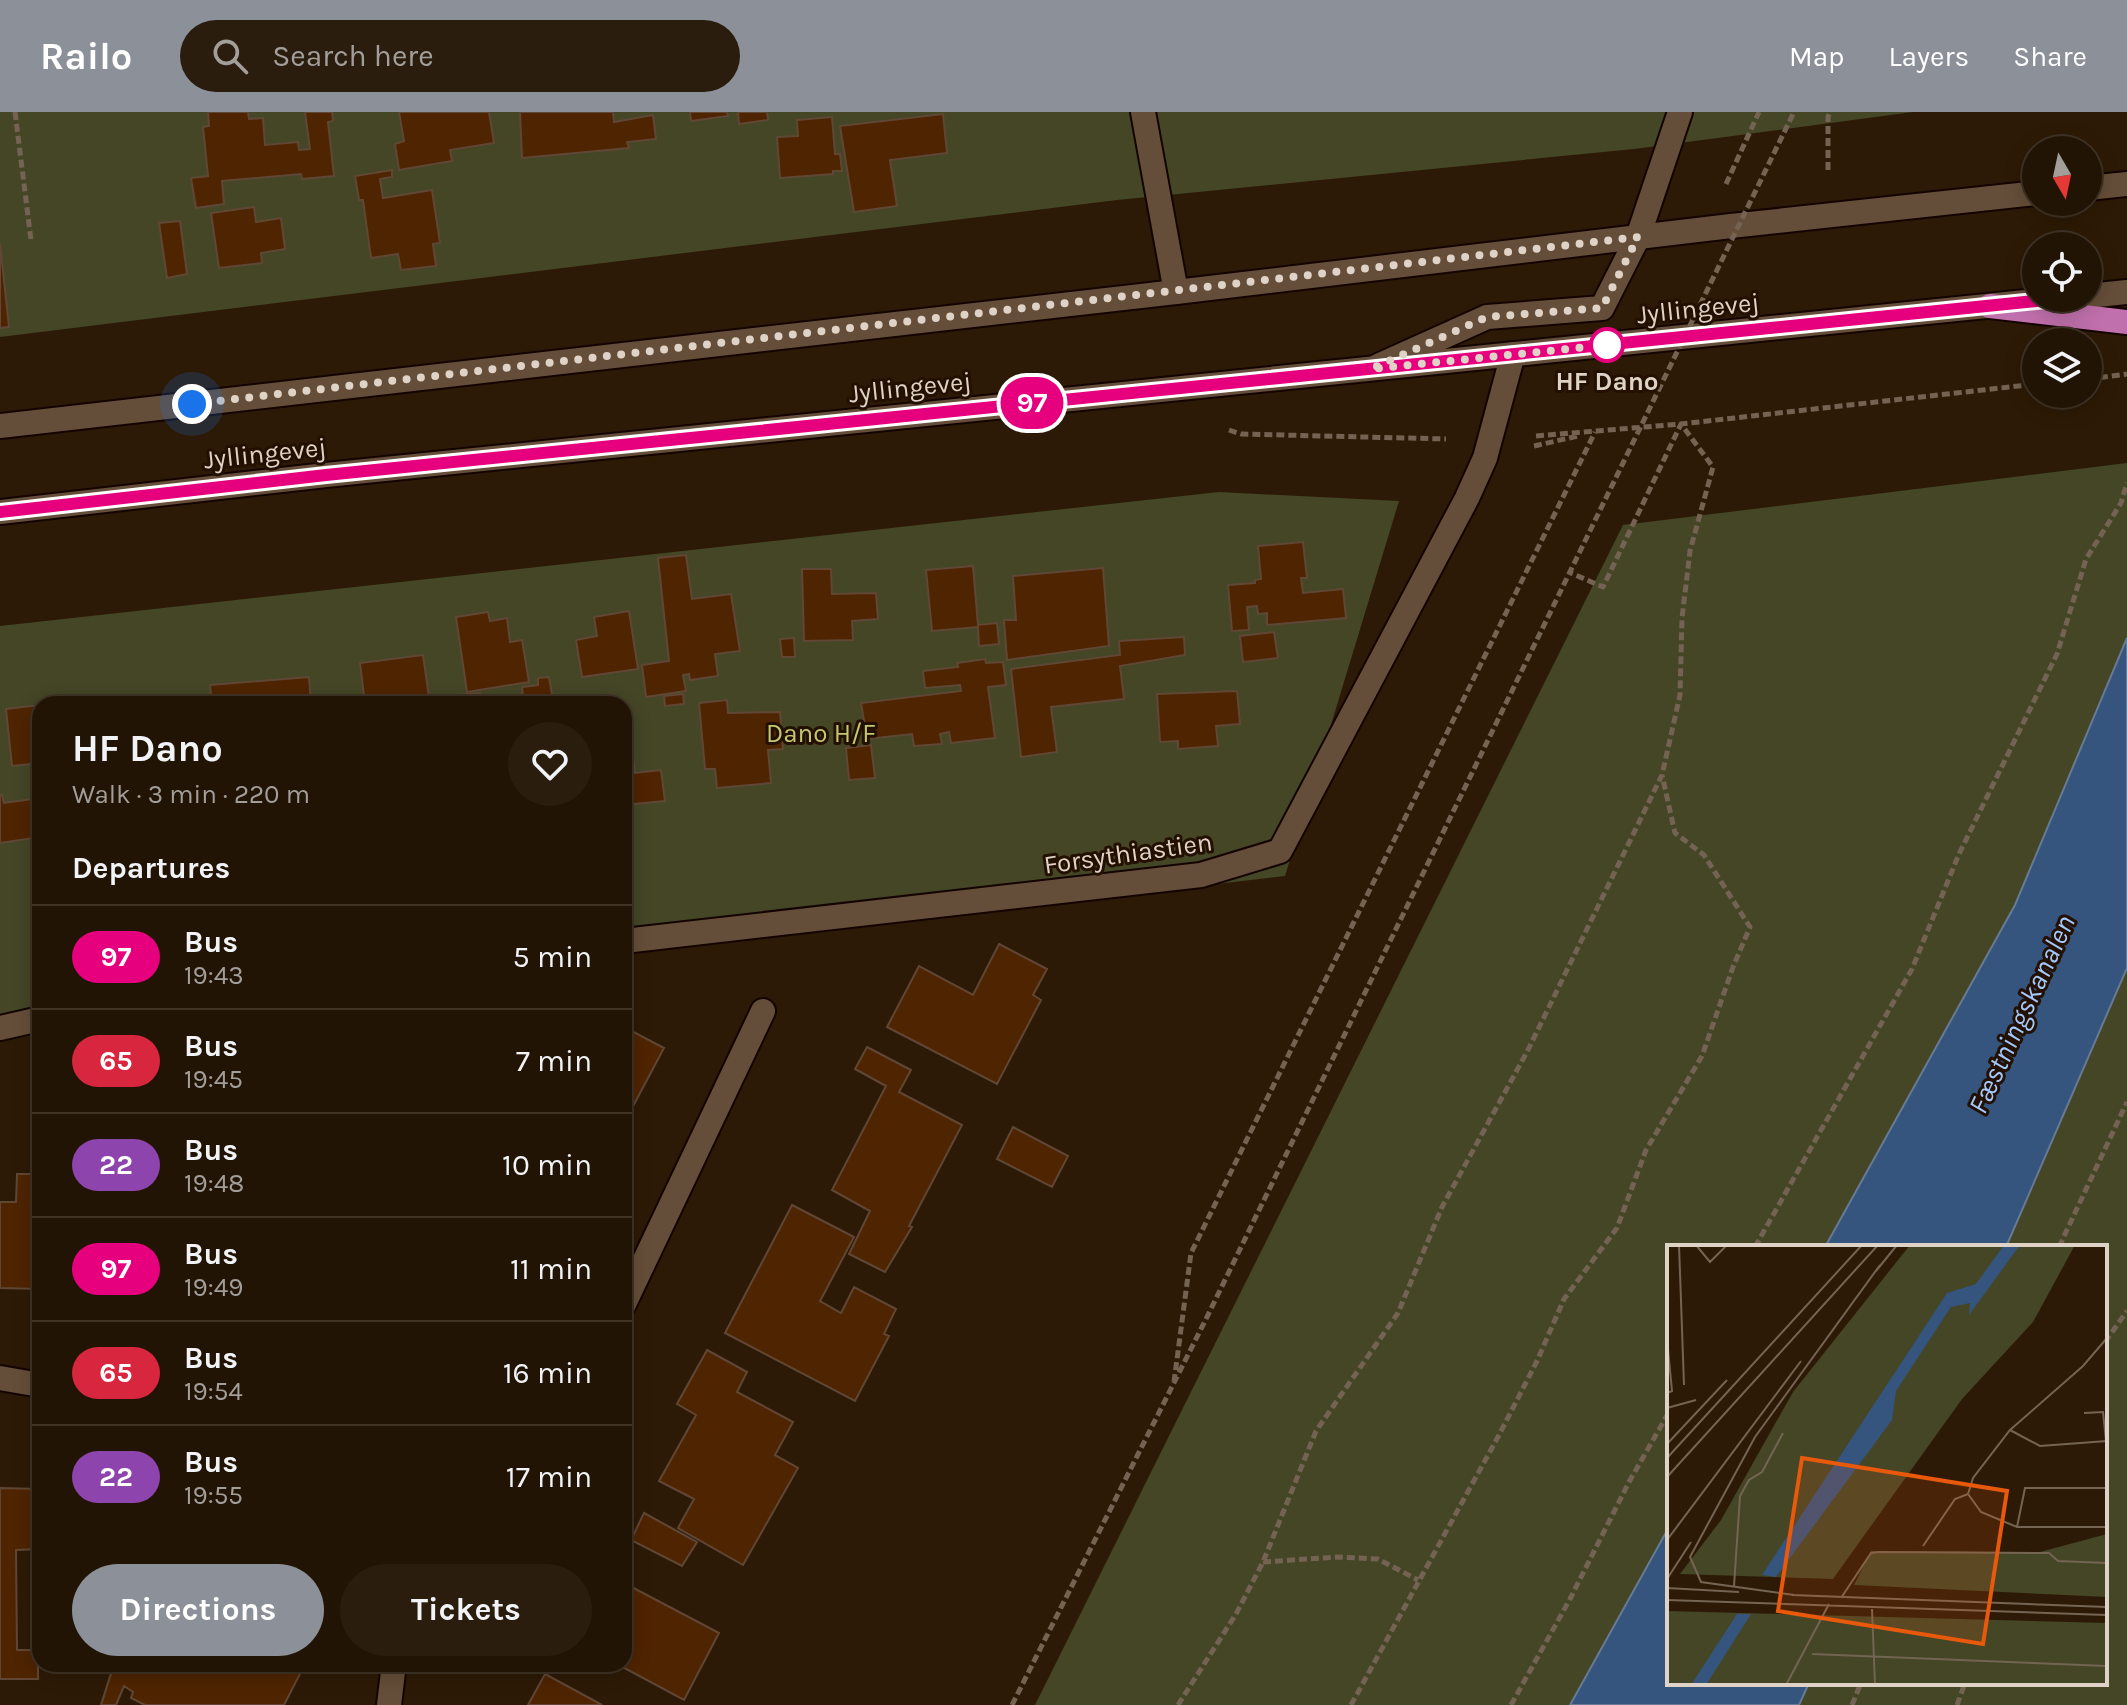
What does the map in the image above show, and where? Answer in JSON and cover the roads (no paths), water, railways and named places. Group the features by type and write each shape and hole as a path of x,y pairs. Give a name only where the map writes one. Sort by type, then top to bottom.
{"highway":[{"path":"1990,306 2127,322"}],"street":[{"path":"1143,112 1176,292"},
{"path":"1371,369 1487,317 1602,308 1638,237 1680,112"},
{"path":"2102,187 2127,184"},
{"path":"0,426 2022,194"},
{"path":"2102,295 2127,292"},
{"name":"Jyllingevej","path":"0,512 326,475 2022,303"},
{"name":"Forsythiastien","path":"632,940 1201,875 1280,851 1488,449 1513,354"},
{"path":"632,1287 763,1011"},
{"path":"0,1028 32,1021"},
{"path":"0,1378 32,1384"},
{"path":"389,1705 393,1672"}],"water":[{"name":"Fæstningskanalen","path":"2127,638 2127,968 2007,1245 1826,1245 2015,905"},
{"path":"1667,1531 1667,1685 1808,1685 1799,1705 1570,1705"}],"place":[{"name":"HF Dano","path":"1607,345"}],"park label":[{"name":"Dano H/F","path":"821,733"}]}
